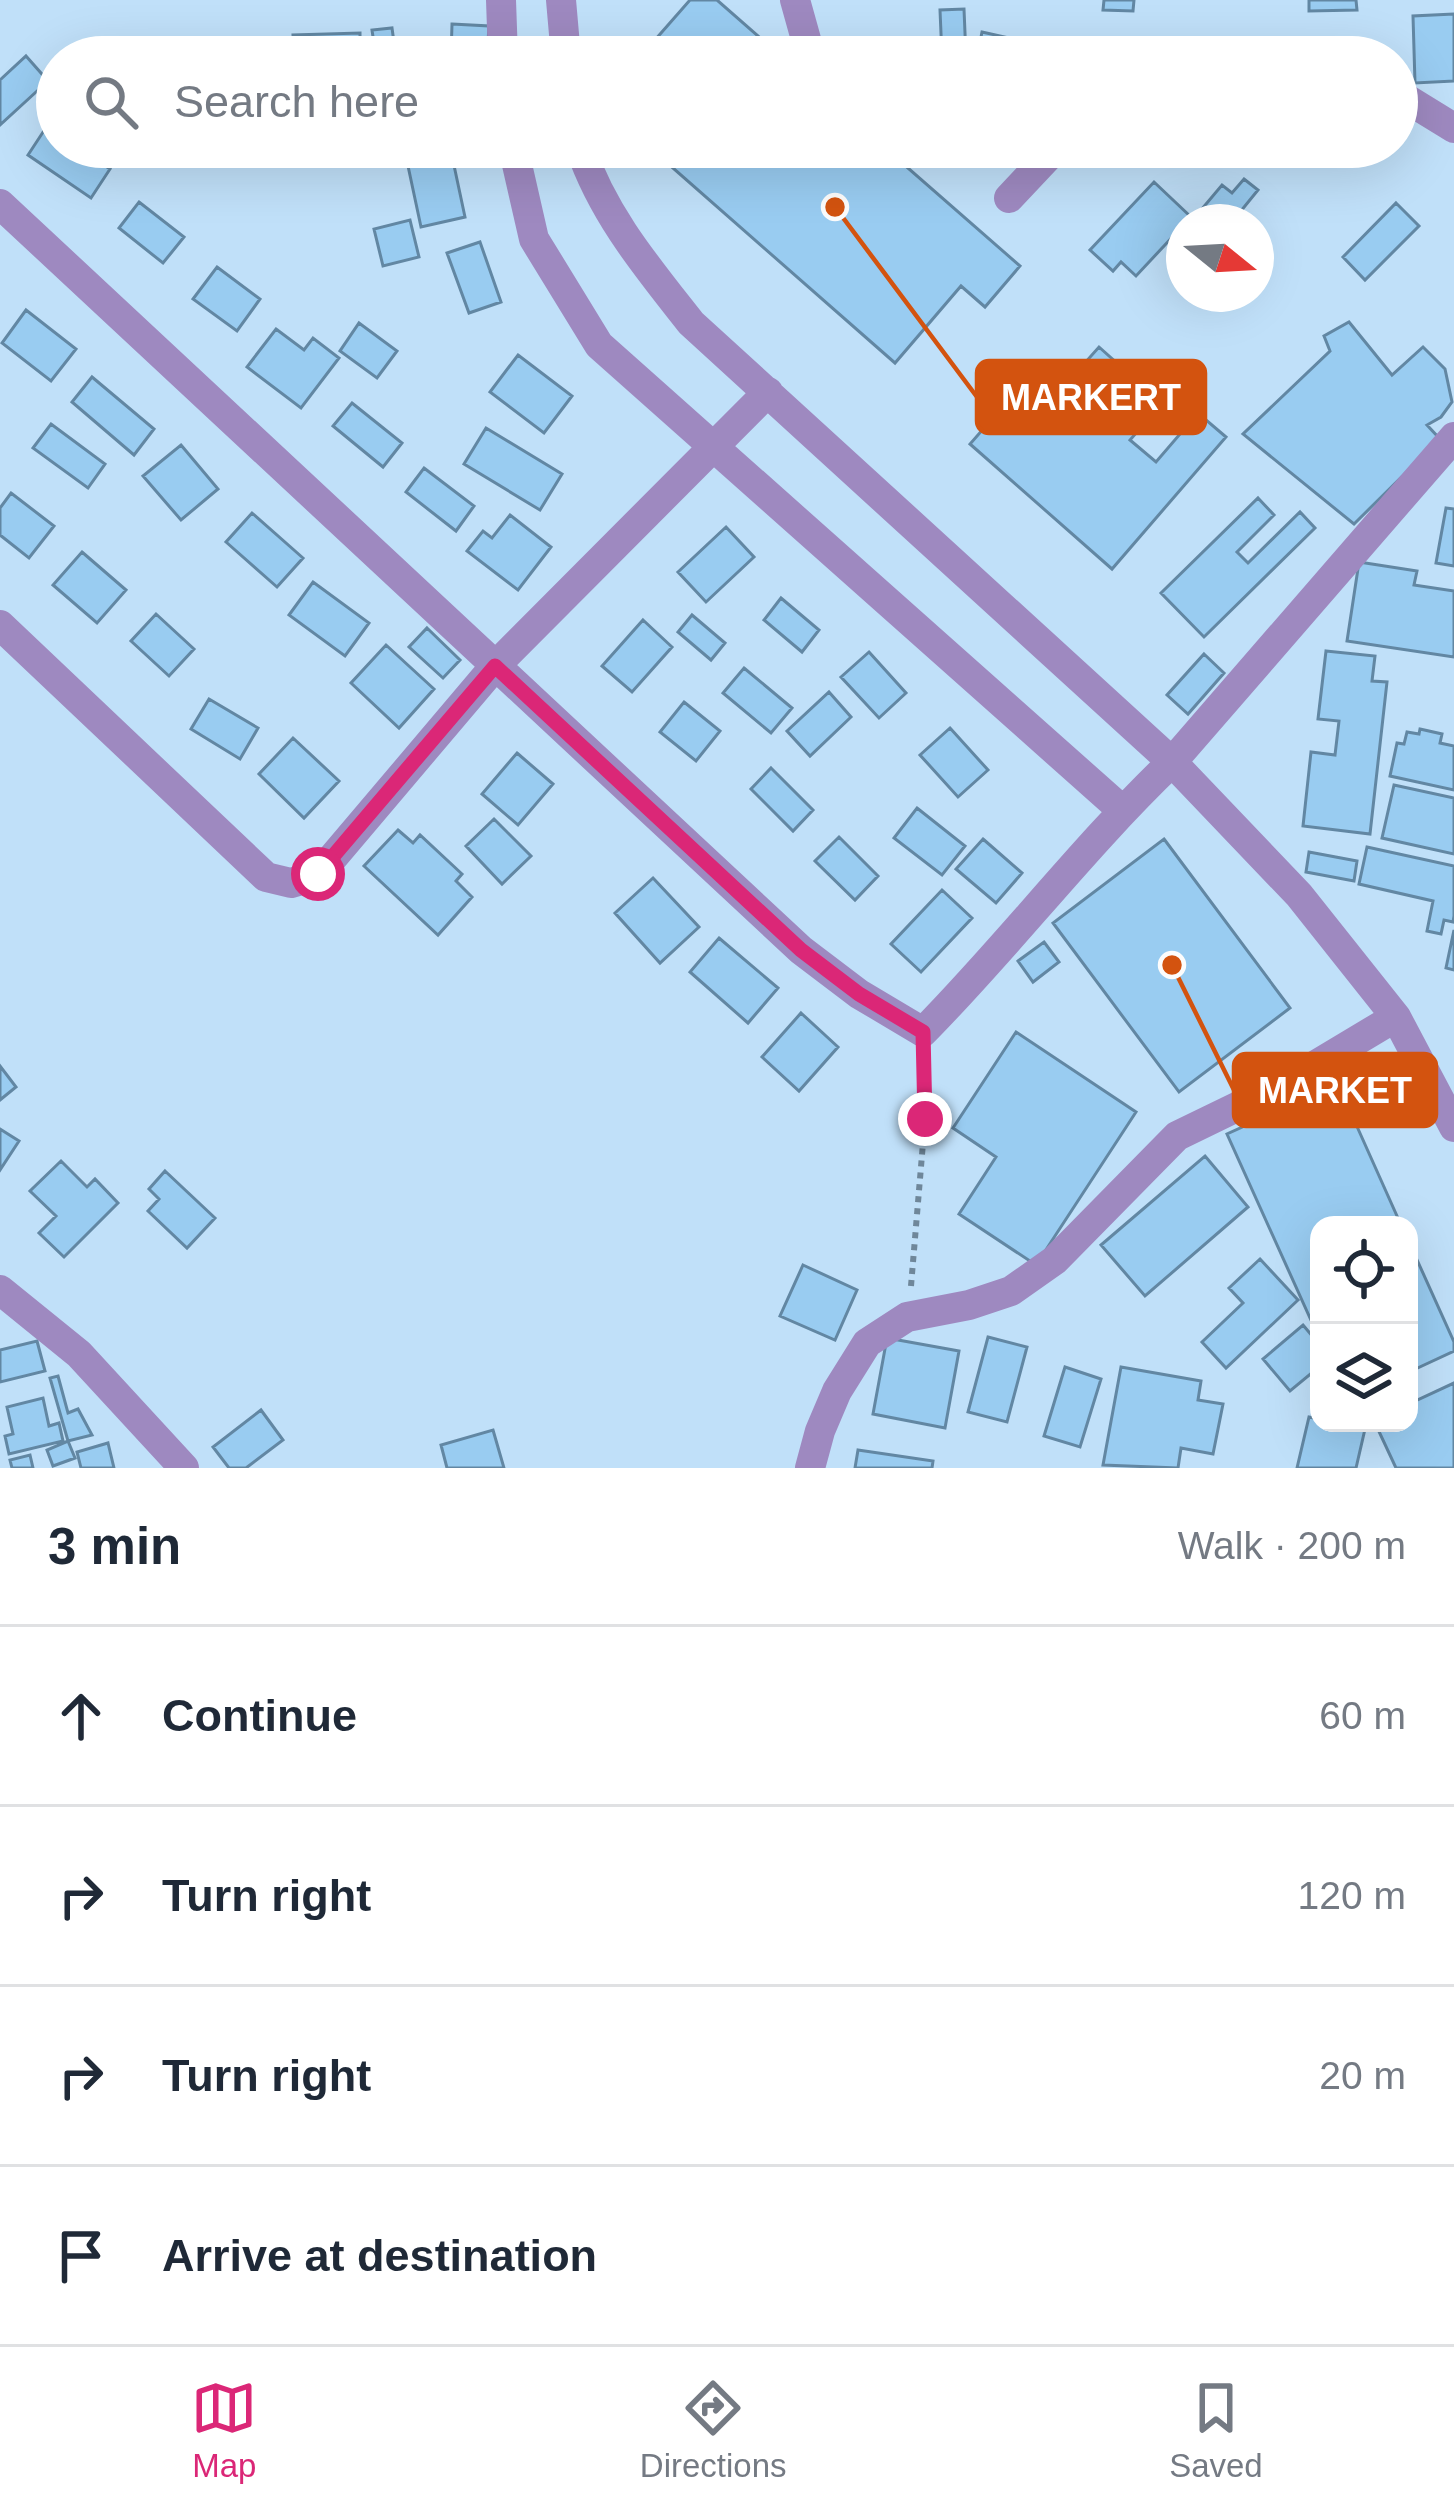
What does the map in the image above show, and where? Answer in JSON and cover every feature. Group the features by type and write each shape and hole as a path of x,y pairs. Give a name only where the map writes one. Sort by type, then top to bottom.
{"street":[{"path":"501,0 502,36"},
{"path":"561,0 564,36"},
{"path":"795,0 805,36"},
{"path":"1418,105 1454,128"},
{"path":"518,168 534,239 599,345 1122,810"},
{"path":"587,168 628,244 691,323 1172,762 1299,895 1396,1017 1454,1127"},
{"path":"1009,198 1037,168"},
{"path":"0,204 801,950 859,994 923,1032 1122,810 1172,762 1454,436"},
{"path":"0,625 266,877 291,883 318,874 495,666 768,392"},
{"path":"810,1468 837,1391 867,1343 907,1317 1011,1291 1055,1260 1177,1136 1284,1084 1396,1017"},
{"path":"0,1290 80,1354 184,1468"}],"path":[{"path":"907,1317 925,1119 923,1032"}],"building":[{"path":"690,0 717,0 758,36 658,36"},
{"path":"1104,0 1134,0 1133,11 1103,10"},
{"path":"1309,0 1356,0 1357,10 1309,11"},
{"path":"964,9 965,36 941,36 940,10"},
{"path":"1454,14 1454,81 1418,83 1413,16"},
{"path":"452,24 489,26 488,36 452,36"},
{"path":"392,28 393,36 373,36 372,30"},
{"path":"360,33 360,36 293,35"},
{"path":"26,56 36,67 36,92 0,125 0,80"},
{"path":"47,168 110,169 91,198"},
{"path":"408,168 455,168 465,217 421,227"},
{"path":"673,168 908,168 1020,266 985,307 961,286 895,363"},
{"path":"1244,179 1258,190 1247,204 1206,204 1222,185 1232,193"},
{"path":"1154,182 1177,204 1166,204 1166,244 1136,276 1121,262 1113,271 1090,250"},
{"path":"139,202 184,237 163,263 119,228"},
{"path":"1396,203 1419,226 1365,280 1343,257"},
{"path":"410,220 419,257 383,266 374,229"},
{"path":"480,242 501,302 469,313 447,253"},
{"path":"217,267 260,299 237,331 193,299"},
{"path":"26,310 76,349 51,381 2,343"},
{"path":"1349,322 1392,375 1423,347 1445,369 1452,402 1427,425 1440,439 1354,524 1243,434 1330,351 1324,336"},
{"path":"359,323 397,351 377,378 340,351"},
{"path":"276,329 304,350 313,338 339,358 301,408 247,367"},
{"path":"1099,347 1119,365 1089,400 1109,418 1127,398 1135,404 1143,395 1158,408 1130,440 1156,462 1198,413 1226,437 1112,569 970,444 1042,362 1067,383"},
{"path":"518,355 572,396 544,433 490,392"},
{"path":"92,377 154,429 134,455 72,402"},
{"path":"352,403 402,443 383,467 333,426"},
{"path":"51,424 105,464 88,488 33,448"},
{"path":"486,428 562,474 540,510 464,464"},
{"path":"181,445 218,489 181,520 143,476"},
{"path":"424,468 474,506 456,531 406,492"},
{"path":"11,493 54,526 29,558 0,535 0,508"},
{"path":"1258,498 1274,515 1237,552 1248,563 1300,512 1315,528 1204,637 1161,593"},
{"path":"1446,508 1454,509 1454,566 1436,563"},
{"path":"252,513 303,558 277,587 226,542"},
{"path":"510,515 551,547 518,590 467,551 483,531 492,538"},
{"path":"726,527 754,557 706,602 678,572"},
{"path":"82,552 126,590 97,623 53,585"},
{"path":"1359,562 1417,571 1414,585 1454,591 1454,657 1347,641"},
{"path":"313,582 369,623 345,656 289,615"},
{"path":"781,598 819,630 802,652 764,620"},
{"path":"156,614 194,649 169,676 131,641"},
{"path":"692,615 725,643 711,660 678,632"},
{"path":"643,620 672,647 632,692 602,666"},
{"path":"427,628 460,660 443,678 409,647"},
{"path":"386,645 434,689 399,728 351,683"},
{"path":"1326,651 1375,656 1372,681 1387,682 1370,834 1303,826 1311,752 1335,755 1339,721 1318,719"},
{"path":"869,652 906,693 879,718 841,677"},
{"path":"1204,654 1224,673 1188,714 1167,695"},
{"path":"744,668 792,708 771,733 723,693"},
{"path":"829,692 851,717 810,756 787,731"},
{"path":"209,699 258,728 240,759 191,729"},
{"path":"684,702 720,731 696,761 660,732"},
{"path":"950,728 988,770 958,797 920,755"},
{"path":"1420,729 1442,734 1440,743 1454,746 1454,790 1390,776 1397,743 1404,744 1407,732 1419,734"},
{"path":"293,738 339,781 304,818 259,774"},
{"path":"517,753 553,784 518,825 482,794"},
{"path":"771,768 813,810 793,831 751,789"},
{"path":"1394,785 1454,798 1454,854 1382,838"},
{"path":"917,808 965,846 942,875 894,838"},
{"path":"494,819 531,856 502,884 466,846"},
{"path":"398,830 413,843 420,835 462,874 456,881 472,897 438,935 364,866"},
{"path":"839,837 878,876 855,900 815,861"},
{"path":"983,839 1022,873 996,903 956,869"},
{"path":"1164,839 1290,1008 1179,1092 1053,923"},
{"path":"1367,847 1454,866 1453,922 1444,920 1441,934 1427,931 1433,901 1359,884"},
{"path":"1309,852 1357,861 1354,881 1306,872"},
{"path":"653,878 699,927 660,963 615,913"},
{"path":"942,890 972,918 921,972 891,944"},
{"path":"1454,930 1454,970 1446,968"},
{"path":"719,938 778,988 748,1023 690,972"},
{"path":"1044,942 1059,962 1033,982 1018,961"},
{"path":"801,1013 838,1047 799,1091 762,1057"},
{"path":"1016,1032 1136,1112 1036,1265 959,1214 996,1157 953,1128"},
{"path":"0,1066 16,1087 0,1100"},
{"path":"1338,1084 1397,1216 1310,1216 1310,1318 1227,1134"},
{"path":"0,1129 19,1141 0,1170"},
{"path":"1205,1156 1248,1207 1145,1296 1101,1245"},
{"path":"61,1161 87,1187 95,1179 118,1203 64,1257 39,1233 56,1216 30,1191"},
{"path":"165,1171 215,1218 187,1248 148,1211 159,1199 149,1189"},
{"path":"1260,1259 1298,1300 1226,1368 1202,1342 1243,1303 1229,1288"},
{"path":"1418,1262 1454,1342 1454,1351 1418,1368"},
{"path":"803,1265 857,1290 835,1340 780,1316"},
{"path":"1303,1325 1310,1333 1310,1374 1290,1391 1263,1359"},
{"path":"988,1337 1027,1347 1007,1422 968,1412"},
{"path":"887,1338 959,1351 945,1428 873,1414"},
{"path":"37,1341 45,1371 0,1382 0,1350"},
{"path":"1065,1367 1101,1379 1080,1447 1044,1436"},
{"path":"1121,1367 1201,1381 1198,1400 1223,1404 1213,1454 1181,1448 1178,1468 1103,1465"},
{"path":"58,1376 68,1413 78,1409 92,1435 68,1441 50,1378"},
{"path":"1454,1383 1454,1468 1396,1468 1379,1432 1418,1432 1418,1400"},
{"path":"43,1398 49,1426 59,1423 63,1441 9,1454 5,1436 13,1434 7,1407"},
{"path":"261,1410 283,1440 246,1468 229,1468 213,1447"},
{"path":"1309,1417 1310,1432 1364,1432 1356,1468 1297,1468"},
{"path":"493,1430 504,1468 447,1468 441,1445"},
{"path":"68,1441 75,1458 53,1466 47,1450"},
{"path":"108,1443 114,1468 81,1468 77,1452"},
{"path":"858,1450 933,1461 932,1468 855,1468"},
{"path":"30,1455 33,1468 12,1468 10,1460"}],"place":[{"name":"MARKERT","path":"835,207"},
{"name":"MARKET","path":"1172,965"}],"route":[{"path":"318,874 495,666 801,950 859,994 923,1032 925,1119"}]}
